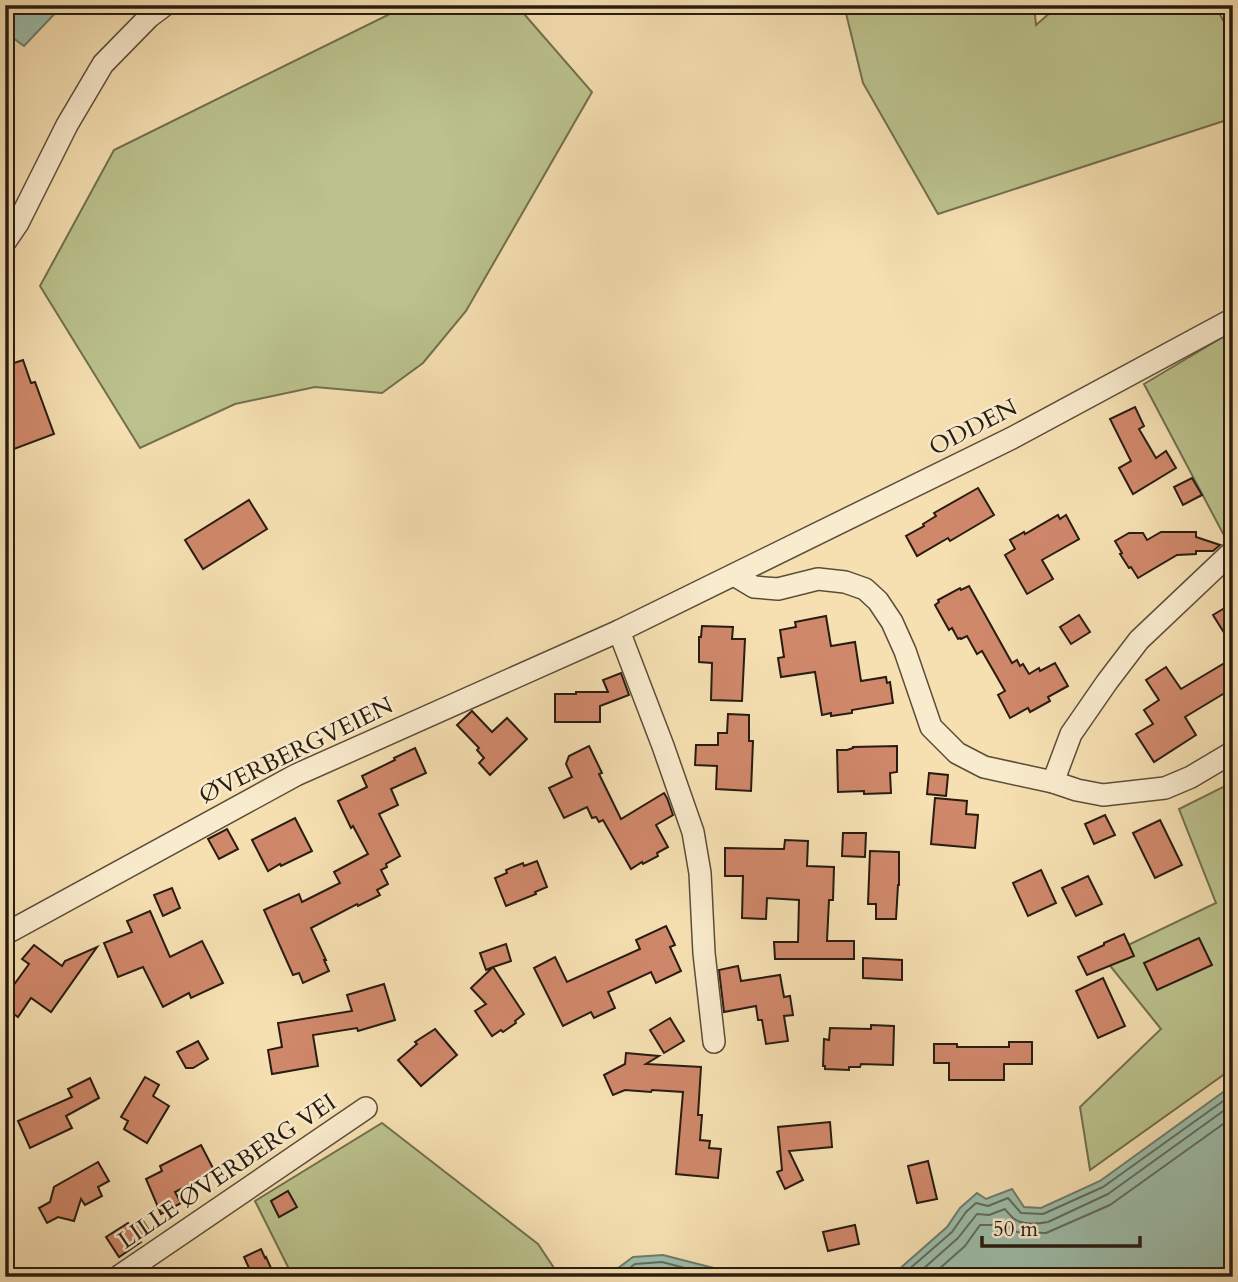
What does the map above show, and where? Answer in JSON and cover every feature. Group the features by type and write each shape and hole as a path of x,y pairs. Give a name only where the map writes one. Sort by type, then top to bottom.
{"street":[{"path":"5,242 18,223 67,125 103,64 149,17 166,5"},
{"name":"ODDEN","path":"734,575 1012,438 1233,319"},
{"path":"1053,782 1071,734 1139,640 1233,551"},
{"path":"734,575 754,587 778,589 818,579 845,582 865,589 878,601 892,622 931,727 957,753 984,767 1103,795 1165,788 1191,777 1233,752"},
{"name":"ØVERBERGVEIEN","path":"5,934 296,775 619,631 734,575"},
{"path":"619,631 693,832 714,1042"},
{"name":"LILLE ØVERBERG VEI","path":"118,1277 366,1108"}],"green space":[{"path":"408,5 518,7 592,92 466,311 423,363 382,393 315,387 235,404 140,448 40,286 114,150"},
{"path":"844,5 1034,5 1036,25 1059,5 1215,5 1233,39 1233,118 938,214 863,83"},
{"path":"1233,331 1233,539 1228,543 1144,384"},
{"path":"1233,782 1233,1068 1090,1170 1080,1107 1161,1029 1103,957 1216,903 1179,809"},
{"path":"382,1123 538,1244 560,1277 405,1277 397,1273 392,1277 293,1277 255,1201"}],"water":[{"path":"5,5 63,5 24,46 5,32"},
{"path":"1233,1085 1233,1277 875,1277 897,1271 947,1227 960,1208 977,1193 986,1199 1012,1189 1024,1207 1041,1208 1100,1181"},
{"path":"663,1255 742,1277 606,1277 633,1257"}],"building":[{"path":"23,360 31,383 35,382 54,434 14,449 5,425 5,422 10,420 5,406 5,366"},
{"path":"1135,407 1144,426 1139,429 1156,458 1166,451 1176,468 1133,494 1119,468 1131,461 1110,419"},
{"path":"1192,478 1202,495 1183,505 1174,487"},
{"path":"978,488 994,515 950,541 948,538 917,556 906,536 924,526 923,524 936,516 934,513"},
{"path":"249,500 267,529 203,569 185,540"},
{"path":"1058,515 1060,519 1066,515 1079,539 1042,560 1053,579 1027,594 1005,555 1015,549 1010,540"},
{"path":"1161,532 1196,532 1196,537 1220,545 1213,551 1177,555 1138,578 1120,554 1122,553 1115,541 1129,533 1143,533 1147,540"},
{"path":"969,586 1012,663 1017,660 1029,674 1055,663 1068,686 1048,697 1050,701 1030,712 1028,708 1010,718 998,695 1005,691 982,651 977,654 967,636 958,639 952,628 949,630 935,605 938,600"},
{"path":"1233,603 1233,647 1213,615"},
{"path":"1079,615 1090,632 1071,644 1060,627"},
{"path":"826,616 831,646 855,642 861,681 886,677 887,683 890,682 893,703 852,710 852,713 822,715 815,672 781,677 778,658 784,657 780,630 796,627 795,622"},
{"path":"702,626 733,627 732,639 745,639 742,701 711,700 712,663 699,662"},
{"path":"1233,658 1233,688 1185,717 1196,735 1154,762 1136,734 1153,724 1144,710 1159,700 1146,680 1166,667 1181,689"},
{"path":"621,673 629,695 600,706 600,722 555,722 555,694 608,692 603,680"},
{"path":"472,711 492,732 507,718 527,739 490,775 479,763 484,758 477,750 479,748 457,725"},
{"path":"728,714 749,715 749,741 753,741 751,791 716,789 717,766 695,765 696,745 718,745 718,733 727,733"},
{"path":"589,746 621,819 664,793 673,815 656,825 668,847 657,853 658,856 631,869 603,820 599,822 596,817 592,818 587,807 564,818 549,788 572,777 566,764 569,756"},
{"path":"897,746 897,772 890,773 891,793 838,792 837,750"},
{"path":"415,748 426,773 391,789 398,805 379,814 400,856 381,870 388,884 377,890 380,895 311,928 329,971 303,983 299,973 293,975 264,910 299,894 302,902 340,883 334,872 368,854 338,801 367,787 362,776"},
{"path":"929,773 948,775 946,796 927,794"},
{"path":"935,798 967,801 966,814 978,815 975,848 931,844"},
{"path":"1105,815 1115,835 1094,844 1085,824"},
{"path":"295,818 312,851 268,871 252,840"},
{"path":"1160,820 1182,865 1155,878 1133,833"},
{"path":"227,829 238,849 219,859 208,839"},
{"path":"843,833 866,833 865,857 842,856"},
{"path":"785,840 808,841 807,866 834,867 833,900 829,900 827,941 854,941 854,959 775,959 774,942 798,942 799,900 767,898 766,919 742,918 743,876 725,876 725,848 784,849"},
{"path":"870,851 899,852 896,919 876,919 876,904 868,904"},
{"path":"537,861 547,887 506,906 495,878 523,863 524,866"},
{"path":"1041,870 1056,903 1028,916 1013,883"},
{"path":"1088,876 1102,904 1076,916 1062,888"},
{"path":"172,888 180,908 163,916 154,895"},
{"path":"150,911 170,957 202,941 223,983 191,998 189,993 163,1007 143,967 118,977 104,943 132,932 127,921"},
{"path":"666,926 675,945 670,947 681,971 656,983 651,972 608,992 615,1008 594,1018 591,1012 563,1026 534,968 555,957 567,982 640,949 636,940"},
{"path":"1124,934 1134,956 1087,975 1078,957"},
{"path":"1199,938 1212,965 1157,990 1144,963"},
{"path":"506,944 511,961 486,970 480,953"},
{"path":"34,945 62,966 65,961 97,947 51,1012 31,998 18,1017 5,1008 5,997 29,964 22,959"},
{"path":"863,958 902,960 902,980 863,978"},
{"path":"738,966 741,981 780,975 784,997 790,996 793,1015 784,1016 788,1041 766,1044 762,1020 758,1020 756,1006 724,1012 719,970"},
{"path":"493,967 524,1014 503,1032 501,1030 492,1036 475,1011 486,1004 471,988"},
{"path":"1103,978 1125,1026 1098,1038 1076,991"},
{"path":"384,984 395,1020 358,1031 357,1028 313,1035 318,1066 272,1074 268,1050 282,1047 278,1023 352,1011 347,995"},
{"path":"670,1018 684,1041 664,1053 650,1030"},
{"path":"871,1025 894,1026 893,1065 861,1064 860,1067 849,1067 849,1070 825,1069 824,1039 829,1040 830,1028 871,1029"},
{"path":"435,1029 457,1055 421,1086 398,1060 417,1044 415,1042"},
{"path":"198,1041 208,1059 193,1068 186,1068 177,1052"},
{"path":"1009,1042 1032,1042 1032,1064 1004,1064 1004,1080 949,1080 949,1063 934,1063 934,1044 1009,1047"},
{"path":"626,1053 659,1056 646,1064 701,1067 698,1115 702,1115 700,1140 710,1141 709,1148 721,1149 718,1178 676,1174 683,1092 625,1090 613,1095 604,1075 625,1064"},
{"path":"145,1077 159,1085 153,1096 169,1106 147,1143 124,1129 128,1121 121,1117"},
{"path":"90,1078 99,1098 66,1116 72,1128 30,1148 18,1121 72,1097 68,1089"},
{"path":"830,1122 832,1147 789,1151 803,1180 785,1189 777,1172 782,1170 778,1127"},
{"path":"201,1145 215,1172 175,1192 181,1203 161,1214 146,1179 162,1171 160,1166"},
{"path":"928,1161 937,1199 917,1203 908,1166"},
{"path":"98,1162 109,1181 98,1187 102,1196 85,1205 81,1199 74,1221 58,1217 47,1223 39,1208 50,1202 54,1187"},
{"path":"288,1191 297,1207 279,1217 271,1201"},
{"path":"141,1218 150,1232 139,1239 141,1242 119,1257 106,1237"},
{"path":"855,1225 859,1244 828,1251 823,1232"},
{"path":"261,1249 275,1277 253,1277 244,1257"}]}
